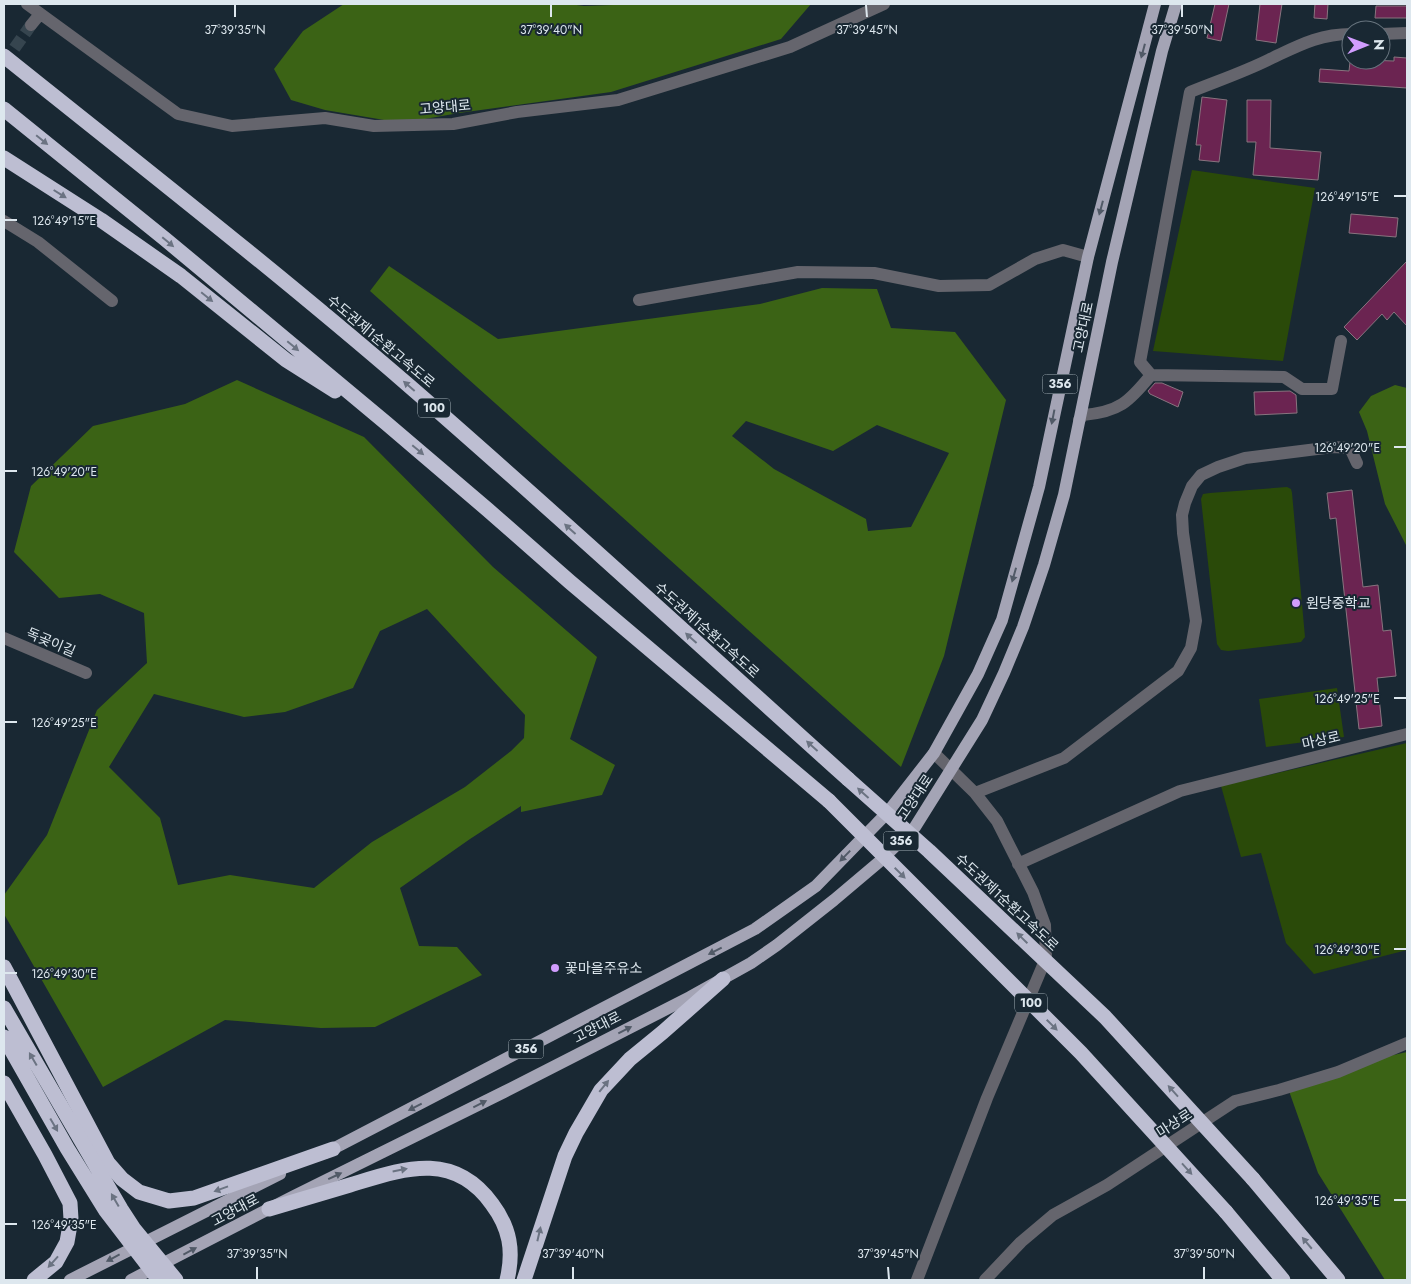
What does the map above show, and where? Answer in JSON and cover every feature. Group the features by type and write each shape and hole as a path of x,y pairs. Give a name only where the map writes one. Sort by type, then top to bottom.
{"highway":[{"name":"수도권제1순환고속도로","path":"4,56 258,259 405,383 504,469 956,876 1105,1017 1253,1179 1338,1280"},
{"name":"100","path":"4,109 164,238 386,424 829,801 1081,1053 1226,1212 1283,1280"},
{"path":"4,158 102,220 181,276 286,360 386,424"},
{"path":"4,967 108,1163 122,1179 139,1192 169,1201 194,1198 333,1149"},
{"path":"524,1280 565,1156 601,1090 630,1059 723,979"},
{"path":"4,1008 121,1209 134,1229 176,1280"},
{"path":"4,1037 67,1148 106,1211 159,1280"},
{"path":"4,1083 45,1154 70,1203 71,1219 67,1242 56,1262 34,1280"},
{"path":"269,1209 378,1175 416,1167 439,1169 455,1174 472,1183 484,1193 502,1217 511,1250 507,1280"}],"main road":[{"name":"고양대로","path":"70,1280 265,1181 333,1149 755,929 816,886 888,812 934,753 978,674 1002,620 1039,487 1088,256 1155,4"},
{"name":"고양대로","path":"131,1280 495,1096 751,963 777,946 880,862 915,827 982,720 1023,627 1044,564 1064,495 1112,262 1162,51 1176,4"}],"street":[{"name":"고양대로","path":"27,4 178,114 232,126 324,118 374,126 453,124 517,112 618,100 790,47 884,4"},
{"path":"31,25 40,14"},
{"path":"1391,34 1407,34"},
{"path":"1341,35 1319,38 1295,46 1270,60 1190,92 1140,362 1151,374 1284,377 1302,389 1332,389 1341,341"},
{"path":"4,221 38,242 112,301"},
{"path":"639,300 798,272 874,273 939,286 989,285 1035,259 1063,250 1088,256"},
{"path":"1079,420 1083,415 1109,411 1122,404 1134,396 1151,374"},
{"path":"975,794 1064,758 1178,671 1191,648 1196,621 1182,515 1192,486 1202,475 1218,467 1245,458 1333,447 1350,448 1356,463"},
{"name":"독곶이길","path":"4,638 86,673"},
{"name":"마상로","path":"1018,864 1180,791 1407,734"},
{"path":"917,1280 987,1098 1046,958 1045,925 1034,892 996,822 975,794 934,753"},
{"name":"마상로","path":"985,1280 1021,1242 1053,1215 1107,1185 1235,1101 1338,1072 1407,1043"}],"green space":[{"path":"344,4 569,4 584,6 811,4 781,39 611,92 459,113 402,123 325,110 291,100 274,69 303,31"},
{"path":"1192,170 1315,188 1283,361 1153,351"},
{"path":"389,266 498,339 760,304 822,288 877,289 891,328 955,332 1006,400 944,656 901,767 370,291","holes":["746,421 833,451 877,425 949,453 911,527 868,531 866,519 774,469 732,436"]},
{"path":"237,380 364,437 493,567 597,657 570,739 615,765 602,795 521,812 521,806 400,888 419,946 457,947 482,975 375,1027 321,1028 225,1020 103,1087 4,914 4,895 47,835 97,710 147,663 144,613 100,594 59,598 14,552 31,486 93,426 185,404","holes":["427,609 525,715 524,738 511,751 465,787 372,842 314,888 230,875 178,885 160,818 109,767 154,694 244,717 285,712 353,688 380,631"]},
{"path":"1395,385 1407,388 1407,547 1385,504 1367,431 1359,412 1371,396"},
{"path":"1287,487 1291,489 1292,493 1305,637 1301,642 1228,651 1221,650 1217,644 1201,499 1203,494"},
{"path":"1337,688 1344,737 1266,747 1259,699"},
{"path":"1407,743 1407,950 1314,974 1286,943 1261,853 1241,857 1221,786"},
{"path":"1407,1052 1407,1280 1385,1280 1318,1173 1289,1091 1322,1071"}],"building":[{"path":"1215,4 1229,4 1221,41 1207,38"},
{"path":"1260,4 1282,4 1276,43 1256,40"},
{"path":"1315,4 1328,4 1327,19 1314,18"},
{"path":"1376,6 1407,6 1407,18 1375,18"},
{"path":"1394,57 1407,58 1407,88 1319,82 1320,69 1349,71 1391,70 1391,61 1394,61"},
{"path":"1202,97 1227,100 1219,162 1199,160 1201,145 1196,145"},
{"path":"1247,100 1271,100 1270,148 1321,152 1318,180 1253,175 1256,142 1247,142"},
{"path":"1351,214 1398,218 1396,237 1349,233"},
{"path":"1407,261 1407,326 1394,312 1387,320 1382,314 1357,340 1344,327"},
{"path":"1155,383 1162,383 1183,392 1178,407 1150,394 1148,391"},
{"path":"1290,391 1296,395 1297,413 1255,415 1254,392"},
{"path":"1352,490 1363,587 1378,585 1383,631 1391,630 1396,676 1377,678 1382,726 1359,729 1336,518 1330,519 1327,493"}],"tunnel":[{"path":"4,63 31,25"}],"place":[{"name":"원당중학교","path":"1296,603"},
{"name":"꽃마을주유소","path":"555,968"}]}
